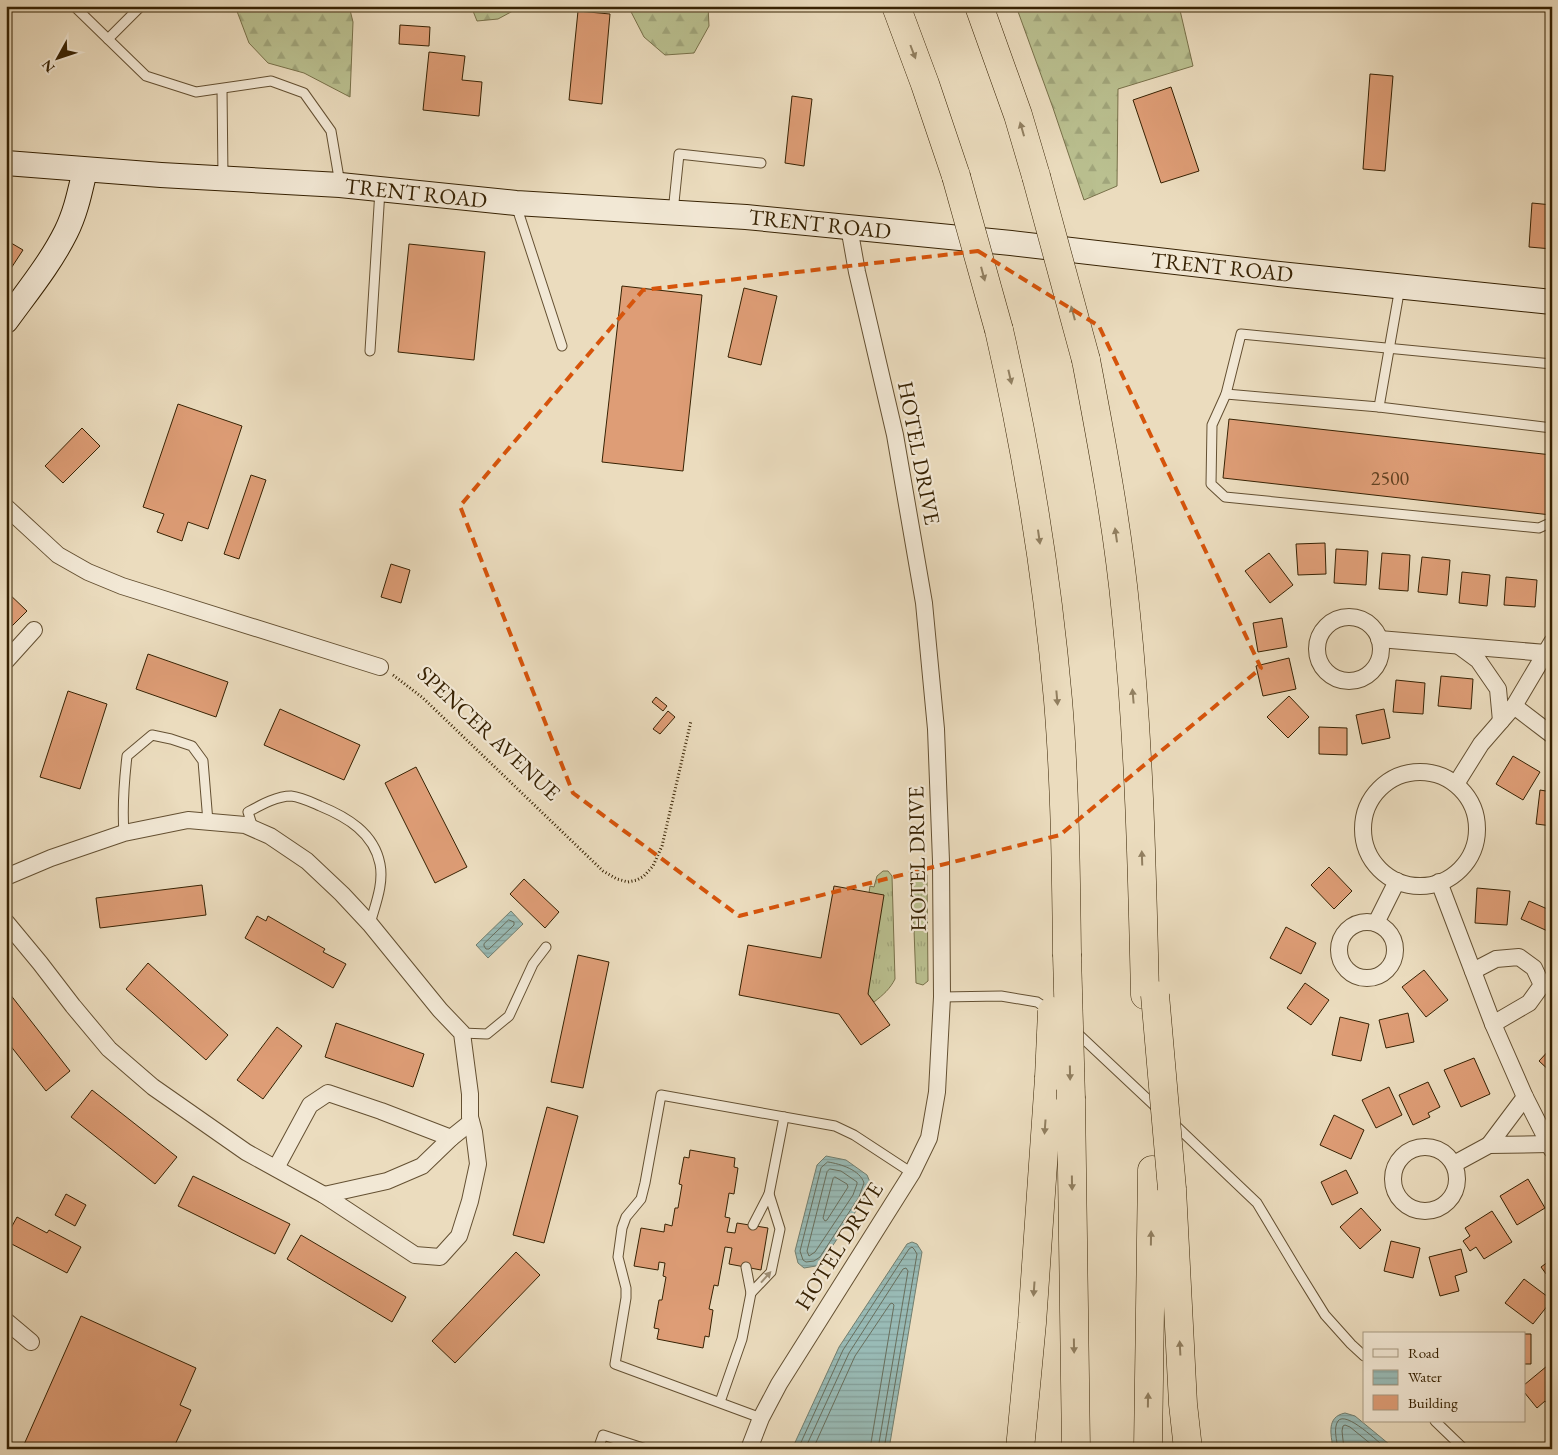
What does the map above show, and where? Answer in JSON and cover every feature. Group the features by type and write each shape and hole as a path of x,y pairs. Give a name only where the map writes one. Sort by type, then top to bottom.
{"highway":[{"path":"896,6 956,176 999,330 1015,402 1034,506 1048,603 1058,701 1064,805 1062,949 1070,1099 1076,1449"},
{"path":"979,6 1018,114 1036,176 1086,360 1107,471 1126,613 1137,746 1150,995 1172,1189 1183,1404 1188,1449"},
{"path":"1020,1449 1032,1323 1049,1078 1062,949"},
{"path":"1148,1449 1152,1170 1150,995"}],"street":[{"name":"TRENT ROAD","path":"6,163 85,170 340,185 516,203 746,217 1552,302"},
{"path":"6,321 48,264 67,231 76,206 85,170"},
{"name":"HOTEL DRIVE","path":"749,1449 760,1418 779,1384 912,1173 929,1138 937,1092 942,997 941,861 936,729 924,603 894,435 857,272 849,227"},
{"path":"6,507 58,555 88,572 131,589 380,667"},
{"path":"6,662 34,630"},
{"path":"1379,639 1550,651"},
{"path":"1458,646 1478,660 1498,690 1501,720"},
{"path":"1456,784 1481,744 1514,706 1550,651"},
{"path":"1514,706 1552,735"},
{"path":"1420,772 1439,775 1456,784 1467,797 1475,813 1477,830 1474,847 1466,862 1454,875 1425,886 1397,881 1381,870 1369,854 1366,845 1364,817 1372,799 1384,784 1401,775 1420,772"},
{"path":"6,878 51,858 124,833 188,820 245,825 270,836 307,861 370,924 440,1010 462,1033 470,1094 470,1117 478,1164 472,1192 458,1236 440,1257 415,1255 324,1195 246,1152 153,1087 109,1049 72,1006 6,922"},
{"path":"1376,924 1397,881"},
{"path":"1439,882 1493,1024 1525,1097 1550,1147 1489,1145"},
{"path":"1473,970 1496,959 1519,957 1534,968 1542,985 1530,1003 1493,1024"},
{"path":"276,1168 310,1105 328,1093 450,1138"},
{"path":"1454,1164 1489,1145 1525,1097"},
{"path":"324,1195 387,1181 422,1166 450,1138 471,1122"},
{"path":"6,1322 31,1342"}],"lane":[{"path":"74,6 146,76 196,92 271,81 304,94 330,131 340,185"},
{"path":"108,39 141,6"},
{"path":"222,88 223,178"},
{"path":"673,212 679,154 761,163"},
{"path":"370,351 380,190"},
{"path":"516,203 562,346"},
{"path":"1379,407 1400,286"},
{"path":"1552,364 1241,334 1226,394 1212,425 1212,484 1224,497 1539,528 1552,522"},
{"path":"1226,394 1379,407 1552,428"},
{"path":"124,833 122,815 123,784 127,756 152,736 171,739 192,746 203,761 208,822"},
{"path":"253,829 248,812 276,799 291,796 305,799 333,811 358,827 369,838 376,851 380,865 378,895 370,924"},
{"path":"462,1033 487,1034 508,1016 533,964 546,947"},
{"path":"942,997 1001,996 1037,1002 1063,1020 1257,1203 1326,1315 1363,1355"},
{"path":"760,1418 615,1364 626,1298 626,1288 618,1257 622,1228 626,1217 640,1199 645,1183 661,1095 835,1126 912,1173"},
{"path":"753,1226 769,1194 784,1117"},
{"path":"751,1293 772,1272 780,1229 769,1194"},
{"path":"720,1402 742,1339 751,1293 746,1267"},
{"path":"1436,1422 1464,1449"},
{"path":"598,1449 602,1435 646,1449"}],"path":[{"name":"SPENCER AVENUE","path":"380,667 398,678 423,698 603,871 617,879 628,882 638,880 644,876 653,866 662,846 691,720"}],"highlighted area":[{"path":"978,251 1099,326 1261,668 1060,835 739,916 573,793 460,506 643,290"}],"green space":[{"path":"235,6 349,6 353,22 350,97 304,73 268,63 249,43"},
{"path":"471,6 522,6 498,19 477,21"},
{"path":"628,6 708,6 709,26 694,53 665,55 644,37"},
{"path":"1016,6 1179,6 1193,66 1118,89 1117,186 1084,200"},
{"path":"917,870 925,872 927,875 928,981 923,985 916,983 912,877"},
{"path":"883,871 888,871 892,876 895,979 886,992 874,1002 868,994 869,893 870,886 874,887 877,876"}],"water":[{"path":"511,911 523,924 488,958 476,945"},
{"path":"826,1156 846,1160 867,1175 870,1182 864,1199 823,1260 816,1266 804,1268 798,1263 795,1251 817,1165"},
{"path":"912,1242 917,1244 922,1252 889,1449 792,1449 839,1347 907,1244"},
{"path":"1345,1413 1355,1416 1395,1449 1333,1449 1332,1422 1339,1415"}],"building":[{"path":"578,11 610,14 602,104 569,100"},
{"path":"400,25 430,27 429,46 399,44"},
{"path":"429,52 465,56 462,80 482,82 479,116 423,110"},
{"path":"1370,74 1393,76 1385,171 1363,169"},
{"path":"1171,87 1199,171 1161,183 1133,100"},
{"path":"792,96 812,99 804,166 785,163"},
{"path":"1532,203 1552,205 1552,249 1529,247"},
{"path":"6,240 23,250 6,276"},
{"path":"409,244 485,252 474,360 398,352"},
{"path":"622,286 702,295 683,471 602,462"},
{"path":"744,288 777,296 761,365 728,357"},
{"path":"178,404 242,426 208,529 188,522 182,541 157,532 164,514 143,507"},
{"path":"1229,419 1552,455 1551,515 1223,478"},
{"path":"82,428 100,446 63,483 45,466"},
{"path":"251,475 266,480 239,559 224,554"},
{"path":"1325,543 1326,574 1298,575 1296,544"},
{"path":"1336,549 1368,551 1366,585 1334,583"},
{"path":"1269,553 1293,585 1270,603 1245,571"},
{"path":"1382,553 1410,555 1408,591 1379,589"},
{"path":"1422,557 1450,560 1447,595 1418,592"},
{"path":"391,564 410,570 401,603 381,597"},
{"path":"1462,572 1490,575 1487,606 1459,603"},
{"path":"1506,577 1537,580 1535,607 1504,605"},
{"path":"6,591 27,611 6,632"},
{"path":"1282,618 1287,647 1258,652 1253,623"},
{"path":"148,654 228,682 216,717 136,689"},
{"path":"1289,658 1296,689 1263,696 1256,666"},
{"path":"1441,676 1473,679 1471,709 1438,706"},
{"path":"1396,680 1425,683 1423,714 1393,712"},
{"path":"68,691 107,704 80,789 40,777"},
{"path":"1289,696 1309,717 1288,738 1267,717"},
{"path":"656,697 667,706 663,711 652,702"},
{"path":"280,709 360,745 344,780 264,745"},
{"path":"1384,709 1390,738 1362,744 1356,715"},
{"path":"668,711 675,717 660,734 653,729"},
{"path":"1319,727 1347,728 1347,755 1319,754"},
{"path":"1513,756 1540,772 1523,800 1496,784"},
{"path":"416,767 467,867 435,883 385,783"},
{"path":"1540,790 1552,792 1552,826 1536,824"},
{"path":"1329,867 1352,891 1334,909 1311,885"},
{"path":"524,879 559,912 545,928 510,894"},
{"path":"202,885 206,915 100,928 96,898"},
{"path":"834,886 884,895 868,994 890,1025 861,1045 839,1014 739,995 748,945 821,958"},
{"path":"1477,888 1510,891 1507,925 1475,923"},
{"path":"1529,901 1552,911 1552,933 1521,919"},
{"path":"257,916 266,921 268,916 325,949 323,952 346,964 333,988 245,938"},
{"path":"1286,927 1316,943 1301,974 1270,958"},
{"path":"578,955 609,962 583,1088 551,1082"},
{"path":"148,963 228,1035 206,1060 126,989"},
{"path":"1424,970 1448,1000 1426,1017 1402,987"},
{"path":"1305,983 1329,1000 1311,1025 1287,1008"},
{"path":"6,989 70,1071 46,1091 6,1040"},
{"path":"1408,1013 1414,1042 1386,1048 1379,1020"},
{"path":"1340,1017 1369,1024 1361,1061 1332,1055"},
{"path":"336,1023 424,1054 413,1087 325,1057"},
{"path":"277,1027 302,1046 263,1099 237,1080"},
{"path":"1552,1047 1552,1073 1539,1061"},
{"path":"1474,1058 1490,1094 1461,1107 1444,1070"},
{"path":"1428,1082 1440,1107 1428,1113 1430,1117 1413,1125 1399,1095"},
{"path":"1389,1087 1402,1115 1376,1128 1362,1100"},
{"path":"92,1090 177,1157 155,1184 71,1117"},
{"path":"547,1107 578,1116 544,1243 513,1235"},
{"path":"1334,1115 1364,1130 1351,1159 1320,1145"},
{"path":"690,1150 735,1158 734,1167 738,1168 734,1194 729,1193 725,1217 730,1218 727,1232 735,1233 737,1223 768,1228 761,1270 729,1264 732,1248 725,1247 718,1286 714,1285 709,1309 713,1310 709,1337 705,1336 703,1348 657,1339 659,1329 654,1328 659,1300 662,1300 666,1277 663,1276 665,1263 659,1262 658,1270 634,1266 641,1228 664,1232 665,1224 672,1226 675,1208 678,1208 682,1185 679,1184 684,1157 689,1158"},
{"path":"1346,1170 1358,1193 1332,1205 1321,1182"},
{"path":"193,1176 290,1224 275,1254 178,1206"},
{"path":"1528,1179 1545,1208 1517,1225 1500,1196"},
{"path":"66,1194 86,1205 75,1226 55,1215"},
{"path":"1361,1208 1381,1230 1360,1249 1340,1227"},
{"path":"1492,1211 1512,1242 1484,1259 1476,1247 1470,1251 1463,1241 1470,1236 1465,1228"},
{"path":"17,1217 47,1233 49,1230 81,1247 67,1273 6,1241 6,1237"},
{"path":"301,1235 406,1297 392,1322 287,1259"},
{"path":"1391,1241 1420,1248 1413,1278 1384,1271"},
{"path":"1461,1249 1467,1272 1455,1276 1459,1291 1440,1296 1429,1257"},
{"path":"516,1252 540,1275 455,1363 432,1341"},
{"path":"1552,1259 1552,1282 1541,1267"},
{"path":"1524,1279 1552,1300 1533,1324 1505,1303"},
{"path":"81,1316 196,1368 180,1405 191,1410 173,1449 22,1449"},
{"path":"1526,1334 1531,1334 1531,1364 1526,1364"},
{"path":"1547,1366 1552,1372 1552,1406 1550,1407 1545,1401 1537,1408 1526,1394 1526,1383"}]}
